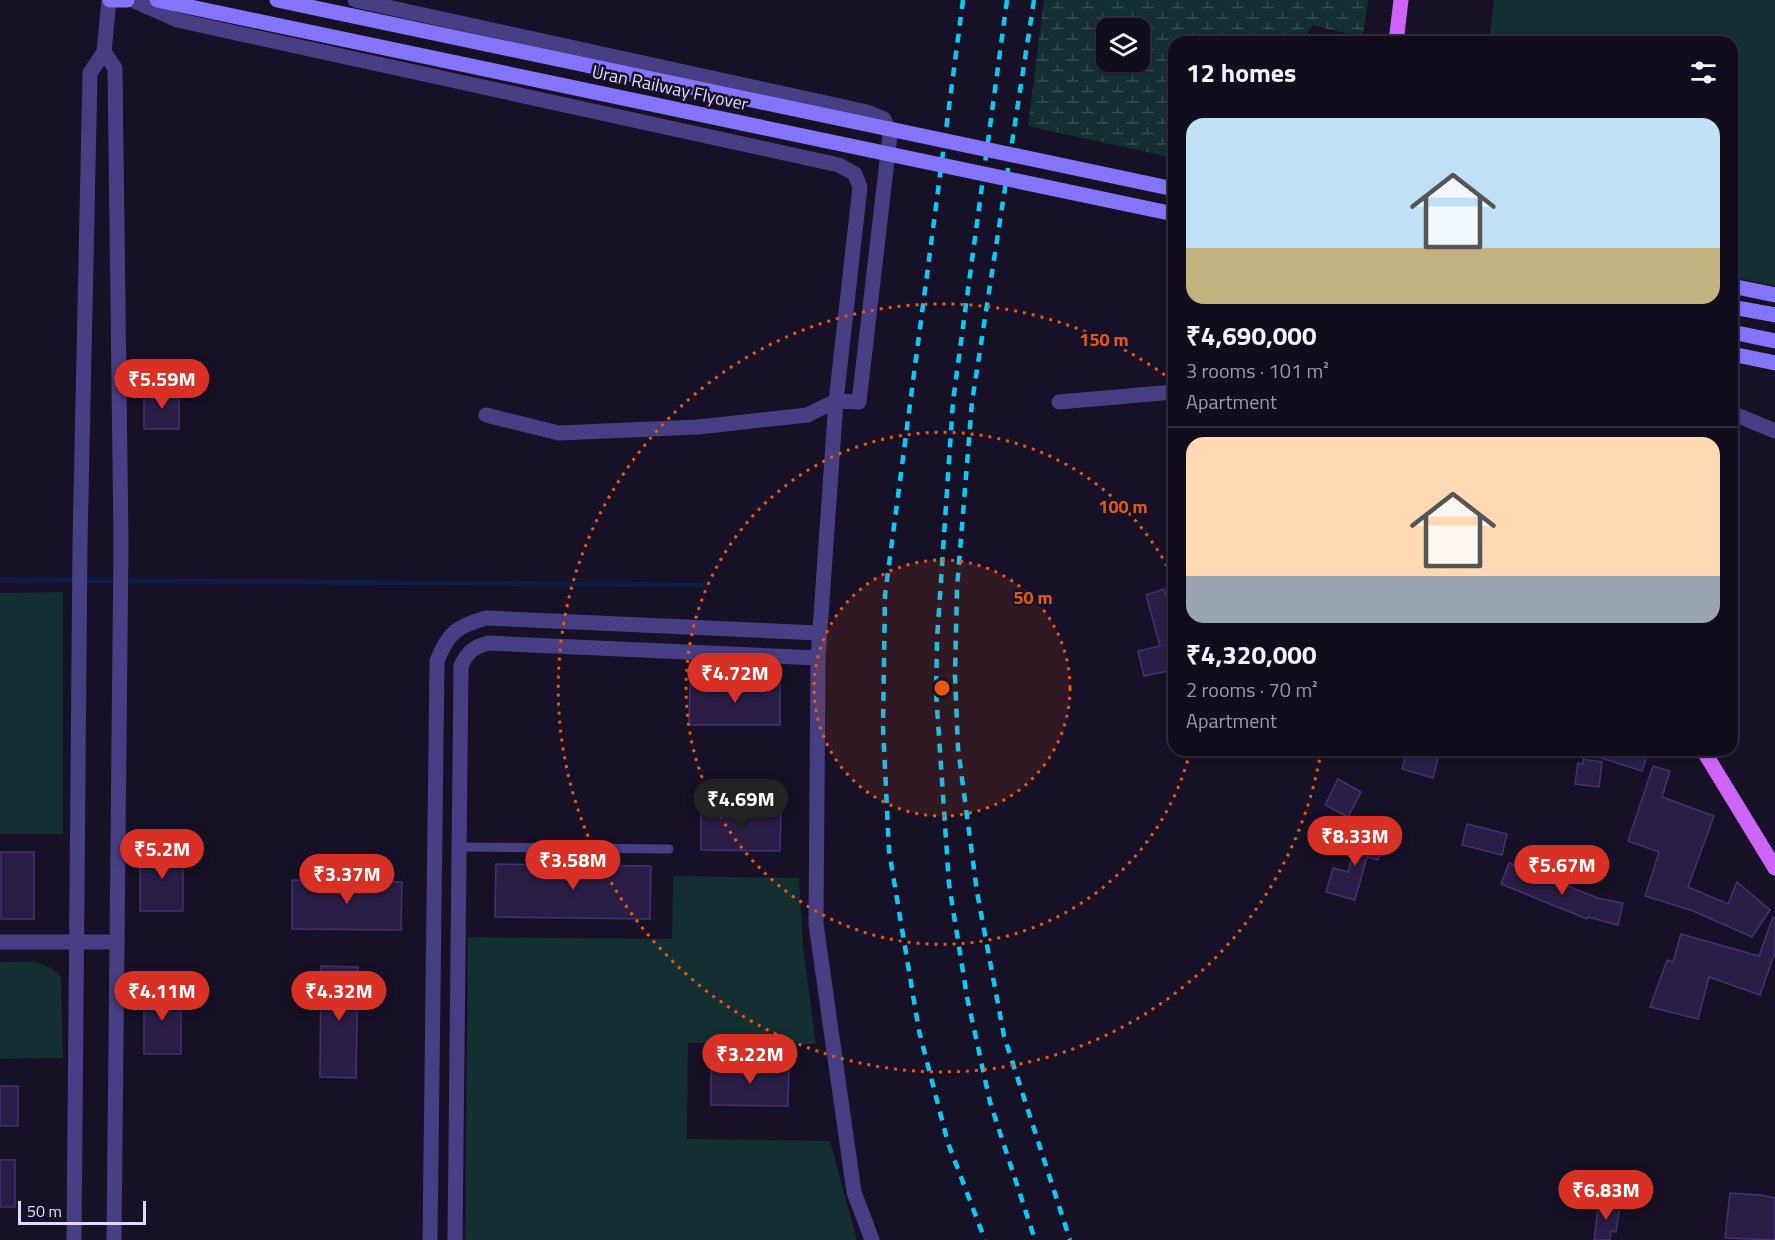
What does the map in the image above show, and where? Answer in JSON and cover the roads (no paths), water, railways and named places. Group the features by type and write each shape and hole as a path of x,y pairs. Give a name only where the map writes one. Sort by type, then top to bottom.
{"main road":[{"path":"110,0 127,0"},
{"name":"Uran Railway Flyover","path":"157,0 1168,213"},
{"name":"Uran Railway Flyover","path":"277,0 1168,188"},
{"path":"1397,36 1401,0"},
{"path":"1738,287 1775,295"},
{"path":"1738,308 1775,315"},
{"path":"1738,333 1775,341"},
{"path":"1738,355 1775,363"},
{"path":"1706,756 1775,868"}],"street":[{"path":"74,1240 80,572 90,73 104,52 110,0"},
{"path":"132,0 189,23 839,165 855,174 861,188 836,401 819,633 816,924 854,1192 872,1240"},
{"path":"355,0 867,112 884,119 891,135 859,402 836,401 807,415 698,427 559,433 486,415"},
{"path":"104,52 115,68 121,580 114,1240"},
{"path":"1059,402 1168,393"},
{"path":"1738,416 1775,431"},
{"path":"430,1240 437,662 445,639 465,624 486,618 819,633"},
{"path":"455,1240 461,666 466,655 476,647 489,643 818,658"},
{"path":"0,942 117,942"}],"lane":[{"path":"459,847 669,849"}],"waterway":[{"path":"0,580 706,585"}],"railway":[{"path":"963,0 885,595 883,727 889,851 919,1031 948,1143 985,1240"},
{"path":"1007,0 953,401 937,640 936,692 949,884 967,997 990,1102 1035,1240"},
{"path":"1034,0 972,402 957,588 955,676 958,748 977,892 1004,1036 1070,1240"}]}
